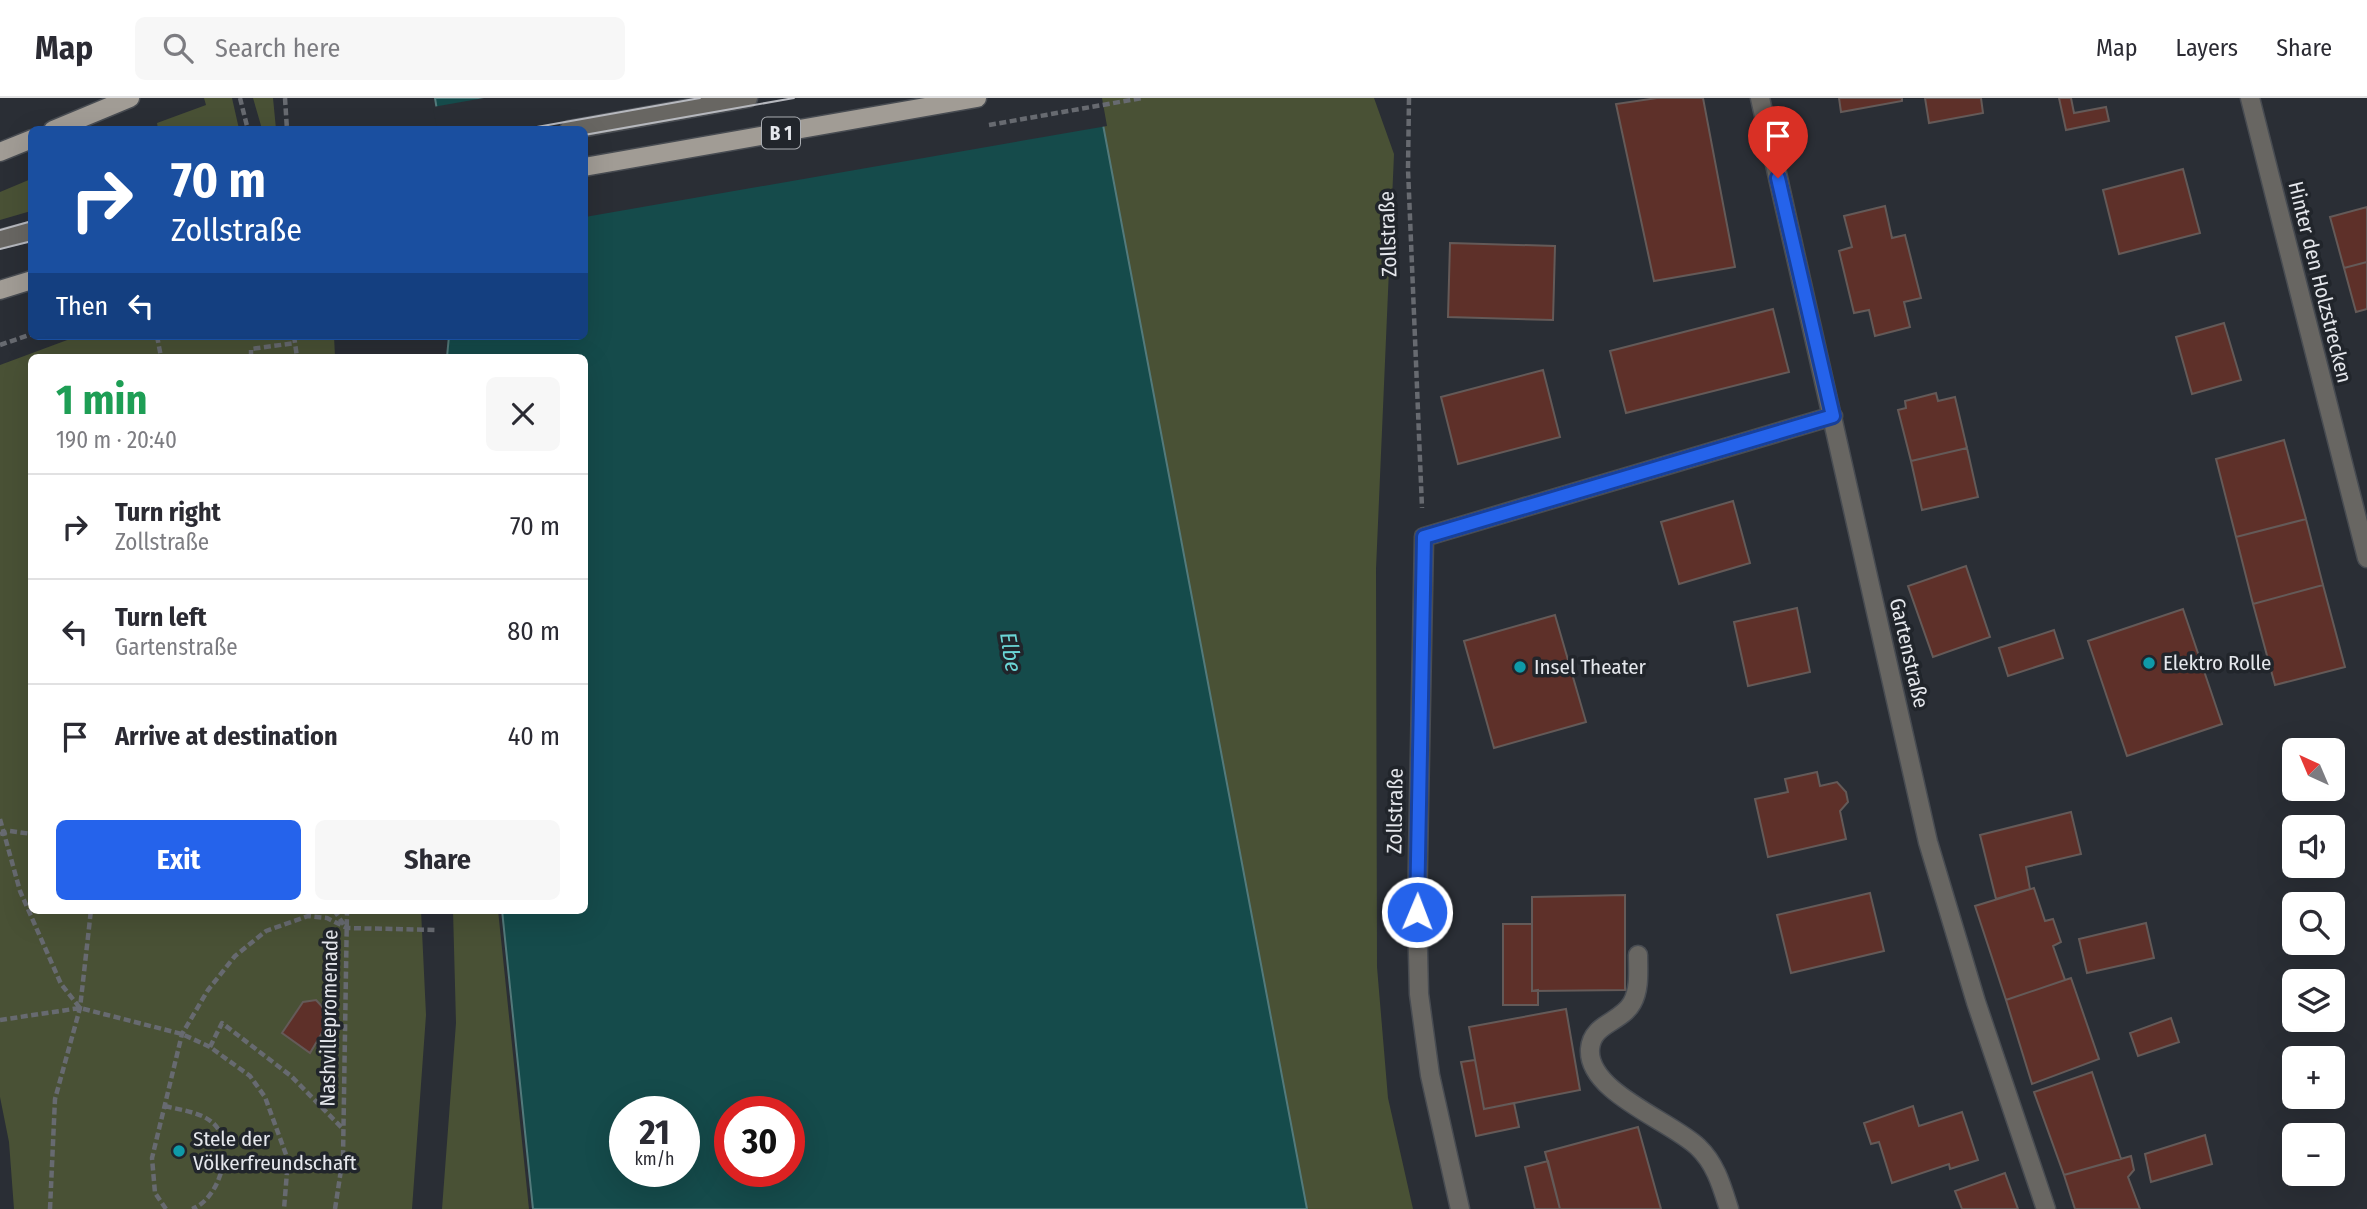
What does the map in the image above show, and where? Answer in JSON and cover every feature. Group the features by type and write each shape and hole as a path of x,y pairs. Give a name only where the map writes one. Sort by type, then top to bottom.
{"main road":[{"name":"B 1","path":"588,166 977,98"},
{"path":"63,126 127,99"},
{"path":"0,152 28,141"},
{"path":"0,290 28,281"}],"street":[{"path":"588,127 748,98"},
{"name":"Gartenstraße","path":"1760,98 1928,842 1976,1002 2046,1209"},
{"name":"Hinter den Holzstrecken","path":"2250,98 2366,550"},
{"path":"0,239 28,232"},
{"path":"1424,537 1833,416"},
{"name":"Zollstraße","path":"1424,537 1417,872 1419,994 1430,1075 1460,1209"},
{"path":"1638,956 1634,998 1625,1011 1594,1036 1590,1050 1592,1062 1600,1078 1616,1092 1678,1130 1699,1148 1717,1174 1729,1209"}],"path":[{"path":"240,98 247,126"},
{"path":"285,98 287,126"},
{"name":"Zollstraße","path":"1409,98 1408,169 1424,537"},
{"path":"0,345 28,335"},
{"path":"295,340 297,354"},
{"path":"251,354 251,349 295,343"},
{"path":"0,819 20,891 28,909"},
{"path":"2,833 28,834"},
{"path":"30,914 61,984 80,1009"},
{"path":"50,1209 55,1098 80,1009 91,914"},
{"path":"337,914 347,929"},
{"name":"Nashvillepromenade","path":"335,1209 341,1184 347,914"},
{"path":"166,1209 155,1193 152,1158 182,1034 208,990 235,956 266,931 307,916 327,918 347,929 437,930"},
{"path":"0,1020 80,1009 182,1034 210,1047 250,1076 265,1097 288,1160 284,1209"},
{"path":"210,1047 222,1023 291,1076 343,1129"},
{"path":"165,1106 212,1121 221,1136 219,1178 206,1200 192,1209"}],"shaded area":[{"path":"204,98 232,98 238,126 158,126 157,123 206,105"},
{"path":"253,98 273,98 276,126 261,126"},
{"path":"1098,98 1374,98 1394,154 1376,569 1377,967 1388,1098 1413,1209 1307,1209"},
{"path":"28,180 28,212 0,220 0,192"},
{"path":"67,340 334,340 335,354 30,354"},
{"path":"28,355 28,914 421,914 426,1015 412,1209 14,1209 9,1142 0,1097 0,365"},
{"path":"453,914 498,914 529,1209 442,1209 456,1023"}],"water":[{"name":"Elbe","path":"435,98 1098,98 1307,1209 533,1209 502,914 588,914 588,354 447,354 449,340 588,340 588,126 440,126"}],"pier":[{"path":"484,98 1102,98 1107,126 588,216 588,126 436,126 433,107"}],"building":[{"path":"1657,98 1703,98 1735,267 1654,281 1616,104"},
{"path":"1839,98 1902,98 1902,101 1841,112"},
{"path":"1925,98 1981,98 1983,113 1929,123"},
{"path":"2059,98 2071,98 2074,113 2106,107 2109,121 2066,130"},
{"path":"2183,169 2200,233 2119,254 2103,190"},
{"path":"1885,206 1892,238 1905,235 1921,298 1904,302 1910,327 1875,336 1869,310 1854,313 1839,251 1852,247 1844,216"},
{"path":"2367,207 2367,262 2344,268 2330,217"},
{"path":"1450,243 1555,246 1553,320 1448,317"},
{"path":"2367,262 2367,309 2356,312 2344,268"},
{"path":"1773,309 1789,372 1626,413 1610,351"},
{"path":"2224,323 2241,380 2192,394 2176,337"},
{"path":"1543,370 1560,437 1458,464 1441,397"},
{"path":"1936,393 1938,401 1955,397 1967,448 1911,461 1898,410 1906,408 1905,401"},
{"path":"2284,440 2306,519 2236,537 2216,459"},
{"path":"1967,448 1978,497 1922,510 1911,461"},
{"path":"1733,501 1750,563 1679,584 1661,522"},
{"path":"2306,519 2323,585 2253,604 2236,537"},
{"path":"1966,566 1990,637 1933,657 1908,586"},
{"path":"2323,585 2345,667 2275,685 2253,604"},
{"path":"1797,608 1810,672 1748,686 1734,622"},
{"name":"Elektro Rolle","path":"2183,609 2222,724 2127,756 2088,641"},
{"name":"Insel Theater","path":"1555,615 1586,722 1494,748 1464,641"},
{"path":"2054,630 2063,658 2008,676 1999,648"},
{"path":"1817,772 1820,786 1837,782 1846,792 1848,802 1840,811 1846,839 1768,857 1755,799 1788,792 1785,779"},
{"path":"2071,812 2081,854 2026,867 2030,889 1996,899 1980,835"},
{"path":"2034,888 2045,921 2053,919 2061,942 2053,946 2065,980 2006,1000 1975,906"},
{"path":"1870,893 1884,951 1791,973 1777,915"},
{"path":"1625,895 1625,990 1532,991 1532,897"},
{"path":"2146,923 2154,958 2087,973 2079,939"},
{"path":"1503,924 1532,924 1532,991 1538,990 1538,1005 1503,1005"},
{"path":"2071,978 2099,1059 2032,1084 2006,1000"},
{"path":"316,1000 329,1014 328,1023 310,1053 282,1033 303,1002"},
{"path":"1566,1009 1580,1090 1484,1109 1469,1027"},
{"path":"2171,1018 2179,1042 2138,1056 2130,1033"},
{"path":"1475,1060 1484,1109 1514,1103 1519,1127 1476,1136 1461,1062"},
{"path":"2092,1072 2121,1159 2064,1175 2034,1092"},
{"path":"1913,1106 1919,1126 1962,1112 1978,1160 1950,1169 1949,1164 1892,1183 1879,1142 1871,1144 1864,1123"},
{"path":"1638,1127 1661,1209 1560,1209 1545,1152"},
{"path":"2205,1135 2212,1164 2151,1182 2145,1154"},
{"path":"2131,1156 2134,1170 2128,1177 2140,1209 2075,1209 2064,1175"},
{"path":"1548,1161 1560,1209 1535,1209 1525,1167"},
{"path":"2005,1173 2018,1209 1962,1209 1955,1191"}],"tram line":[{"path":"542,126 700,98"},
{"path":"588,134 794,98"},
{"path":"0,230 28,222"},
{"path":"0,249 28,242"}],"place":[{"name":"Elektro Rolle","path":"2149,663"},
{"name":"Insel Theater","path":"1520,667"},
{"name":"Stele der Völkerfreundschaft","path":"179,1151"}],"route":[{"path":"1417,912 1424,537 1833,416 1778,178"}]}
